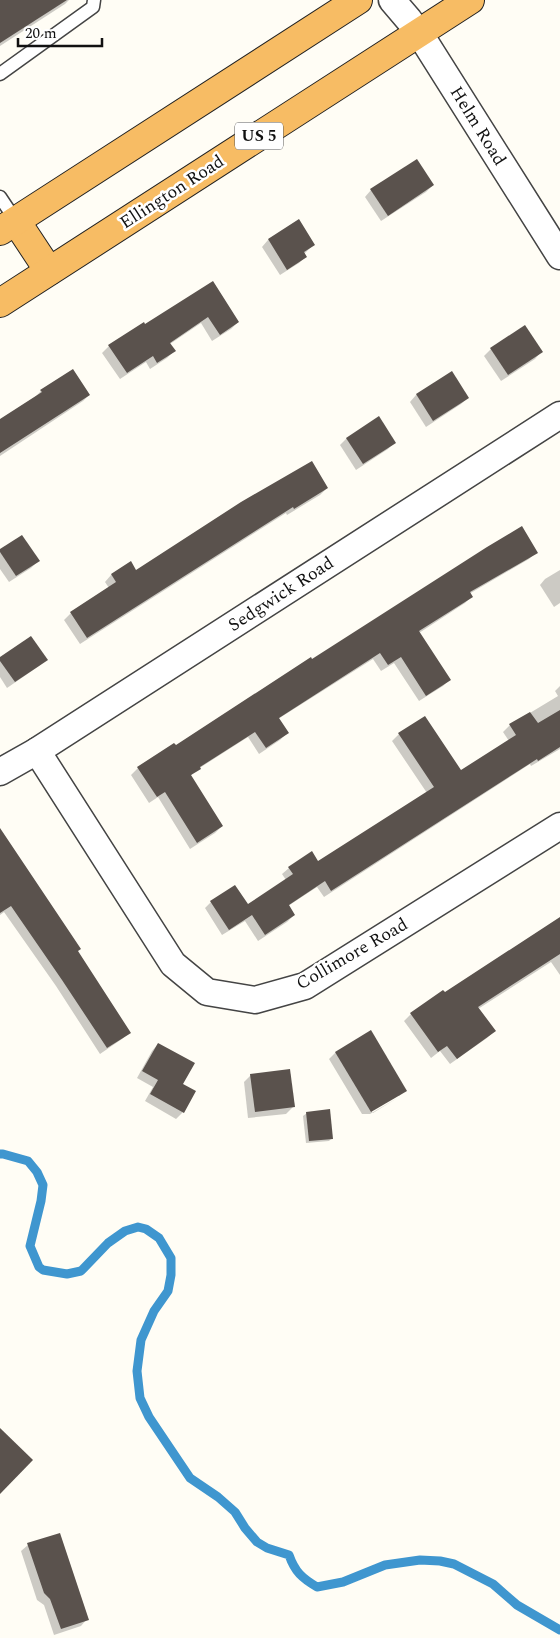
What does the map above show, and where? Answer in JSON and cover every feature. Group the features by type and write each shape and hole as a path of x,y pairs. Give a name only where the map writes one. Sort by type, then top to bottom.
{"highway":[{"path":"48,272 8,226 358,0"},
{"name":"Ellington Road","path":"0,303 470,0"}],"street":[{"name":"Helm Road","path":"392,0 419,33 560,256"},
{"name":"Sedgwick Road","path":"0,772 37,751 560,415"},
{"name":"Collimore Road","path":"37,751 173,964 207,992 255,1000 305,986 560,826"}],"lane":[{"path":"0,74 93,7 94,0"},
{"path":"0,197 8,226"}],"building":[{"path":"0,0 67,0 0,43"},
{"path":"417,159 434,185 388,216 370,189"},
{"path":"299,219 315,245 304,252 307,257 287,270 268,239"},
{"path":"213,281 239,322 220,335 208,317 170,343 176,351 157,363 153,356 127,373 108,345"},
{"path":"525,325 543,352 508,375 490,348"},
{"path":"73,369 90,395 0,453 0,419"},
{"path":"452,371 469,398 433,421 416,394"},
{"path":"379,416 396,443 363,464 346,438"},
{"path":"312,461 328,488 294,509 293,507 87,638 70,612 116,582 111,574 131,561 136,570 241,502"},
{"path":"522,526 538,553 470,592 473,597 419,631 451,680 426,696 401,657 388,665 380,653 279,718 289,733 266,748 255,732 200,767 201,769 191,775 223,826 197,843 165,792 157,797 137,767 174,743 176,745 311,657 312,659"},
{"path":"22,535 40,561 16,576 0,552 0,549"},
{"path":"31,636 48,660 15,682 0,661 0,657"},
{"path":"560,710 560,747 538,761 537,759 331,891 325,881 289,905 295,915 265,935 252,915 229,930 210,901 235,885 248,904 293,874 288,867 312,851 318,861 434,787 398,733 425,716 461,770 516,735 509,724 530,712 538,723"},
{"path":"0,828 81,949 78,951 131,1033 107,1048 11,906 0,913"},
{"path":"560,917 560,954 478,1007 496,1031 457,1059 447,1046 438,1052 410,1013 443,990 445,992"},
{"path":"371,1030 407,1091 371,1112 335,1052"},
{"path":"158,1043 195,1063 183,1084 196,1091 184,1113 150,1094 158,1080 142,1071"},
{"path":"290,1069 295,1107 255,1112 250,1074"},
{"path":"330,1109 333,1139 309,1141 306,1112"},
{"path":"0,1428 33,1460 0,1494"},
{"path":"60,1533 89,1620 61,1629 50,1599 44,1593 27,1543"}],"waterway":[{"path":"0,1154 28,1161 37,1172 43,1185 30,1246 39,1267 43,1270 67,1274 81,1271 108,1243 125,1231 138,1227 146,1229 159,1238 171,1258 171,1275 168,1291 154,1311 141,1340 137,1371 140,1398 149,1417 190,1478 218,1497 235,1512 257,1542 267,1548 289,1555 300,1574 317,1587 343,1582 385,1565 420,1560 454,1564 493,1584 517,1605 560,1630"}]}
